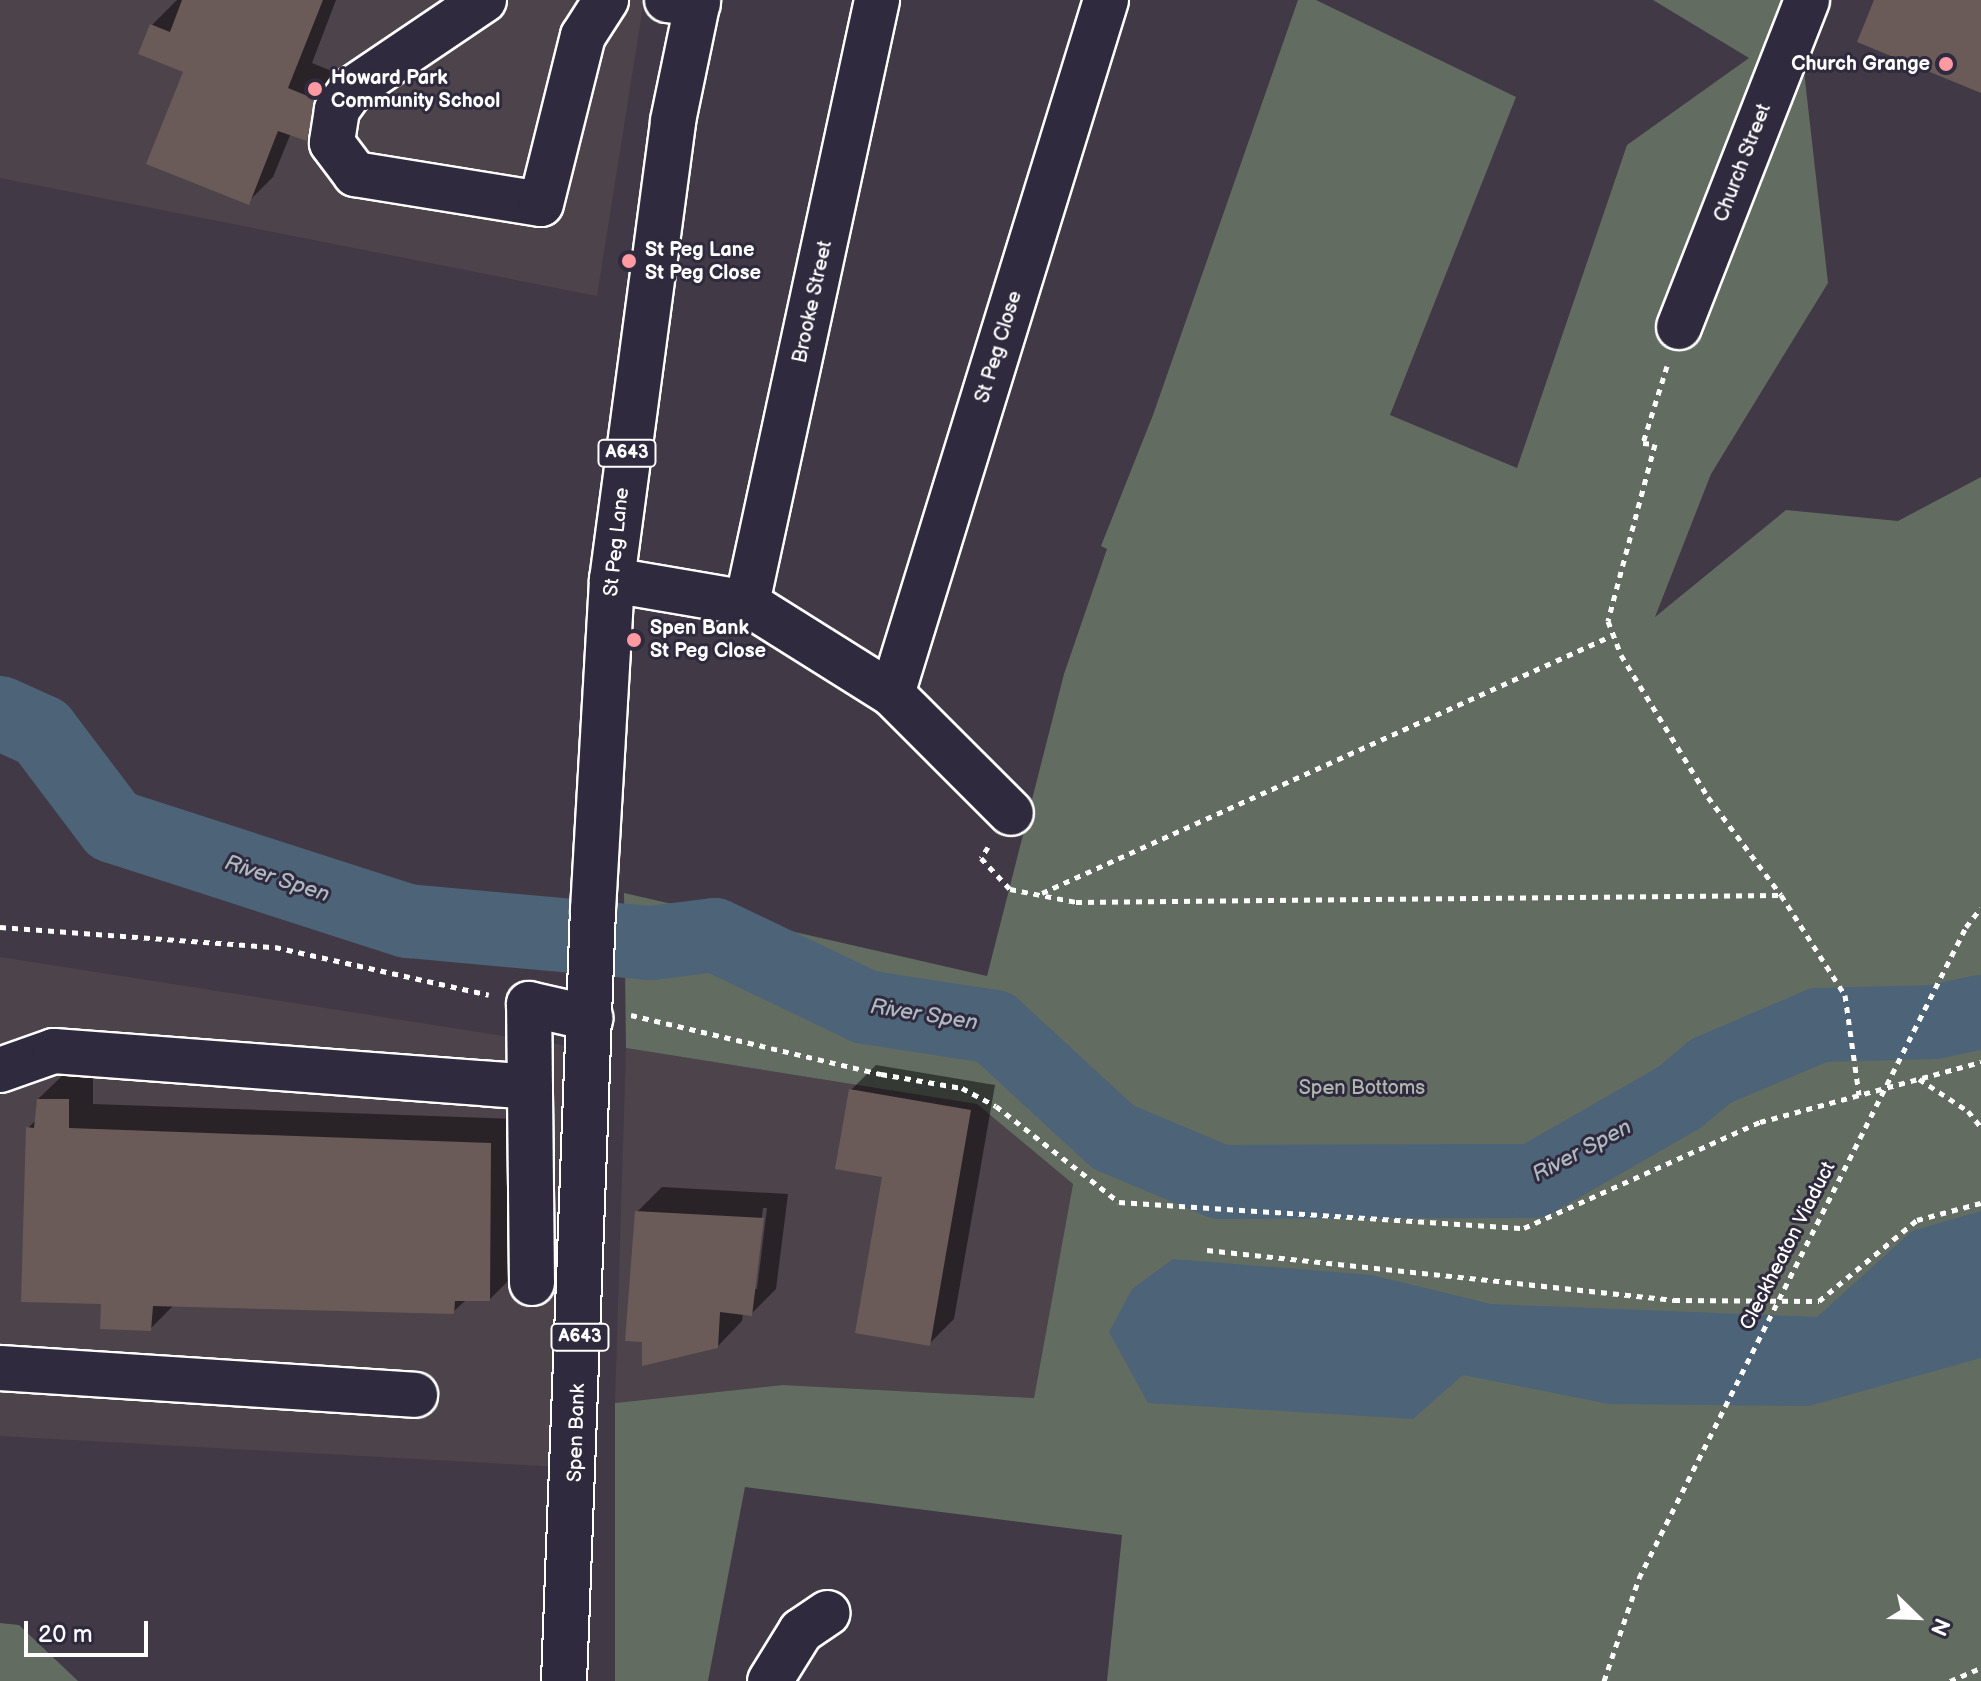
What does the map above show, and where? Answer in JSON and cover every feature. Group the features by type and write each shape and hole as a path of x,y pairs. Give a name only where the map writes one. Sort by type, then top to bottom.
{"street":[{"path":"484,0 352,89 337,110 332,143 355,174 541,204 583,36 606,0"},
{"name":"Brooke Street","path":"747,603 877,0"},
{"name":"St Peg Close","path":"892,694 1106,0"},
{"name":"Church Street","path":"1679,327 1807,0"},
{"name":"St Peg Lane","path":"591,1005 593,910 612,580 688,1"},
{"path":"612,580 747,603 892,694 1011,813"},
{"path":"532,1283 529,1004 591,1005"},
{"name":"Spen Bank","path":"564,1681 591,1005"},
{"path":"0,1070 54,1051 530,1087"},
{"path":"0,1368 415,1395"},
{"path":"770,1681 801,1631 828,1613"}],"path":[{"path":"1679,327 1643,443 1655,444 1608,621 1611,636 1708,797 1781,895 1845,995 1859,1095"},
{"path":"1041,893 1611,636"},
{"path":"1011,813 981,858 1010,889 1076,902 1781,895"},
{"name":"Cleckheaton Viaduct","path":"1604,1681 1639,1578 1966,927 1981,908"},
{"path":"0,927 275,947 529,1004"},
{"path":"591,1005 881,1074 962,1088 996,1106 1119,1202 1524,1228 1760,1122 1981,1062"},
{"path":"1918,1079 1968,1111 1981,1127"},
{"path":"1207,1250 1674,1300 1819,1301 1917,1220 1981,1203"},
{"path":"1950,1681 1981,1668"}],"shaded area":[{"name":"Howard Park Community School","path":"0,0 644,0 597,296 0,178"},
{"path":"0,957 568,1046 560,1467 0,1436"},
{"path":"626,1048 977,1104 1073,1184 1034,1398 783,1385 615,1403"}],"green space":[{"name":"Spen Bottoms","path":"1298,0 1316,0 1516,97 1390,415 1517,468 1627,145 1749,58 1653,0 1829,0 1804,71 1828,283 1711,474 1655,617 1786,510 1898,521 1981,477 1981,1681 1107,1681 1122,1535 745,1487 708,1681 615,1681 615,1403 783,1385 1034,1398 1073,1184 977,1104 626,1048 624,893 987,976 1064,674 1107,549 1101,546 1153,415"},
{"path":"0,1623 19,1625 78,1681 0,1681"}],"water":[{"path":"1981,1211 1981,1358 1809,1406 1609,1404 1463,1375 1413,1419 1148,1403 1109,1332 1132,1289 1173,1259 1372,1275 1491,1304 1817,1317 1912,1231"}],"building":[{"path":"182,0 323,0 288,88 315,99 307,141 278,131 249,205 146,164 183,72 138,54 150,24 170,32"},
{"name":"Church Grange","path":"1874,0 1981,0 1981,93 1857,42"},
{"path":"849,1089 971,1110 930,1346 855,1333 882,1177 835,1169"},
{"path":"37,1099 69,1099 69,1128 491,1143 490,1301 455,1301 454,1314 153,1306 151,1331 100,1329 101,1304 21,1302 26,1127 34,1128"},
{"path":"635,1211 764,1218 752,1316 720,1312 718,1348 642,1366 642,1342 625,1341"}],"waterway":[{"name":"River Spen","path":"0,713 42,732 113,826 408,921 651,943 715,935 865,1007 994,1027 1113,1137 1220,1182 1534,1181 1680,1097 1711,1071 1819,1025 1934,1022 1981,1012"}],"place":[{"name":"Church Grange","path":"1946,64"},
{"name":"Howard Park Community School","path":"315,89"},
{"name":"St Peg Lane St Peg Close","path":"629,261"},
{"name":"Spen Bank St Peg Close","path":"634,640"}]}
